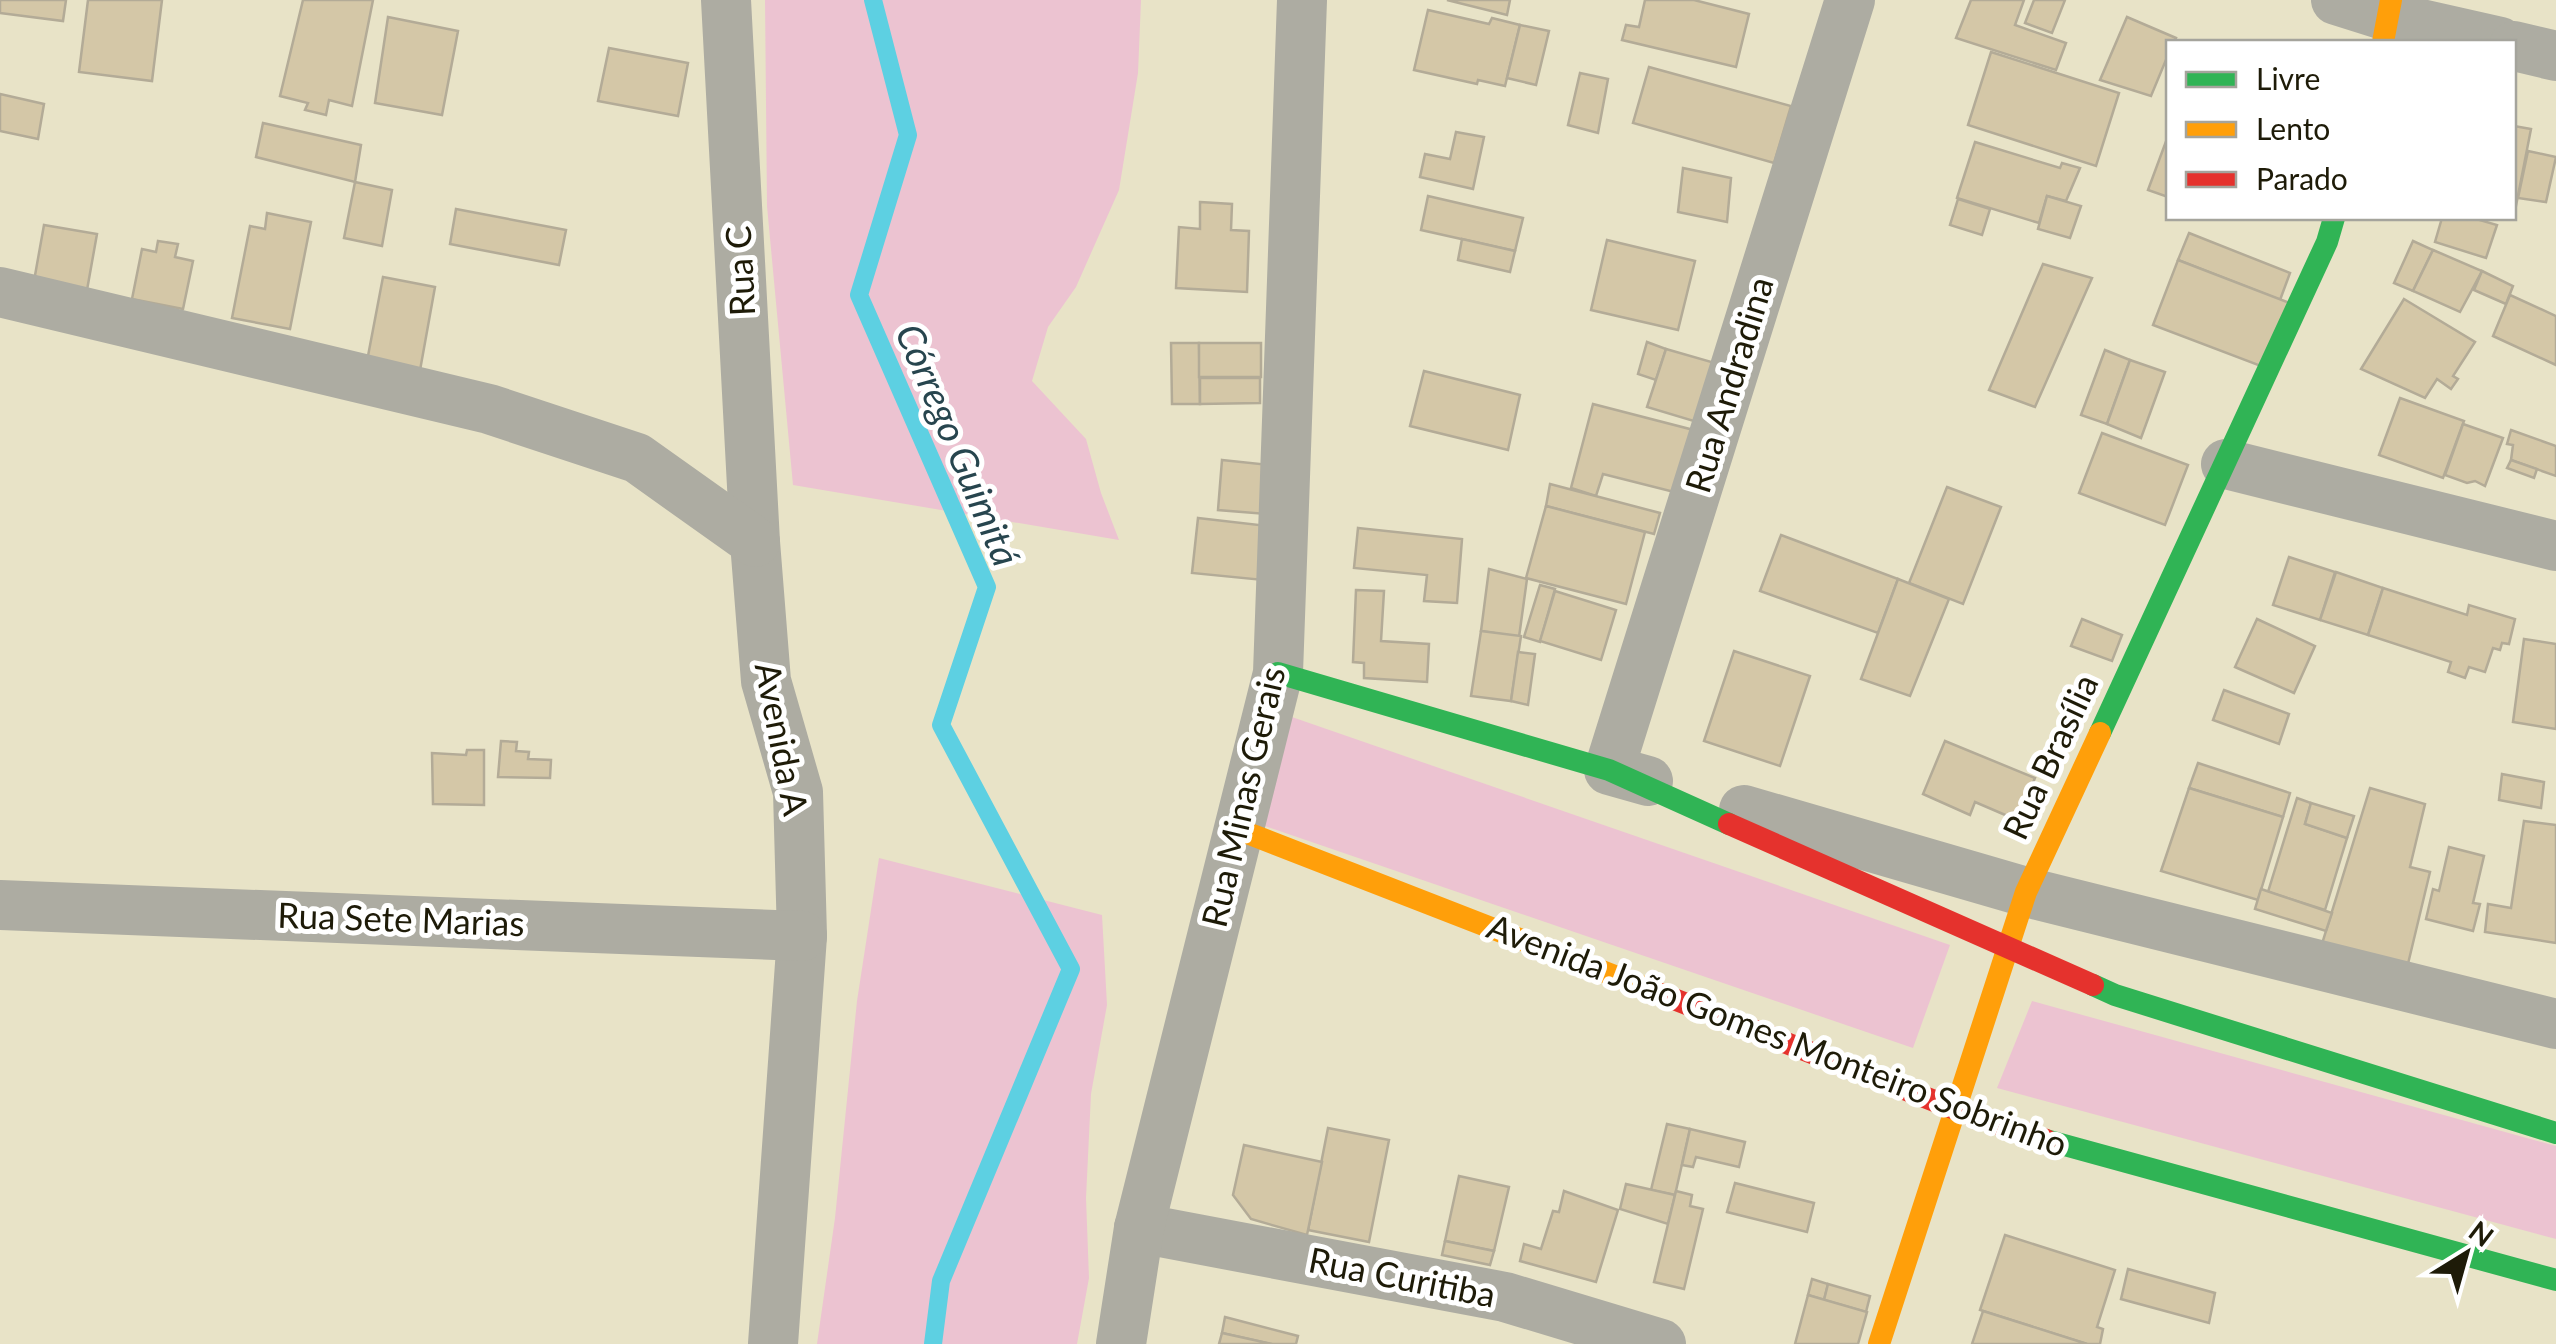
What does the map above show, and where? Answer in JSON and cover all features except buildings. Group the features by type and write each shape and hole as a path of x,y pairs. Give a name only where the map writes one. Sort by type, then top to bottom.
{"street":[{"name":"Rua C","path":"726,0 755,542"},
{"name":"Rua Minas Gerais","path":"1121,1344 1140,1228 1278,672 1302,0"},
{"name":"Rua Andradina","path":"1610,770 1850,0"},
{"path":"2336,0 2388,20 2490,40"},
{"path":"2516,46 2556,56"},
{"name":"Rua Brasília","path":"1879,1344 2026,892 2328,242 2334,220"},
{"path":"0,292 488,409 638,458 755,542"},
{"path":"2226,464 2556,546"},
{"name":"Avenida A","path":"755,542 766,680 798,792 802,936 773,1344"},
{"path":"1278,672 2026,892 2556,1024"},
{"path":"1610,770 2115,995 2556,1133"},
{"name":"Avenida João Gomes Monteiro Sobrinho","path":"1237,829 1955,1109 2051,1142 2556,1280"},
{"name":"Rua Sete Marias","path":"0,905 802,936"},
{"name":"Rua Curitiba","path":"1140,1228 1505,1297 1660,1344"}],"shaded area":[{"path":"765,0 1141,0 1138,73 1119,190 1076,287 1048,327 1032,381 1086,439 1119,540 793,485 767,206"},
{"path":"1289,716 1950,945 1913,1048 1262,825"},
{"path":"879,858 1102,915 1107,1005 1091,1094 1086,1198 1089,1278 1077,1344 817,1344 835,1218 857,1001"},
{"path":"2032,1001 2556,1146 2556,1239 1997,1088"}],"waterway":[{"name":"Córrego Guimitá","path":"873,0 908,135 859,295 987,587 941,725 1071,969 941,1281 933,1344"}],"traffic: fast":[{"path":"2100,733 2327,242 2333,220"},
{"path":"1278,673 1609,770 1729,824"},
{"path":"2093,985 2556,1133"},
{"path":"2046,1140 2556,1280"}],"traffic: slow":[{"path":"2383,40 2391,0"},
{"path":"1879,1344 2026,892 2100,733"},
{"path":"1237,829 1661,994"}],"traffic: jam":[{"path":"1729,824 2093,985"},
{"path":"1661,994 1955,1109 2046,1140"}]}
